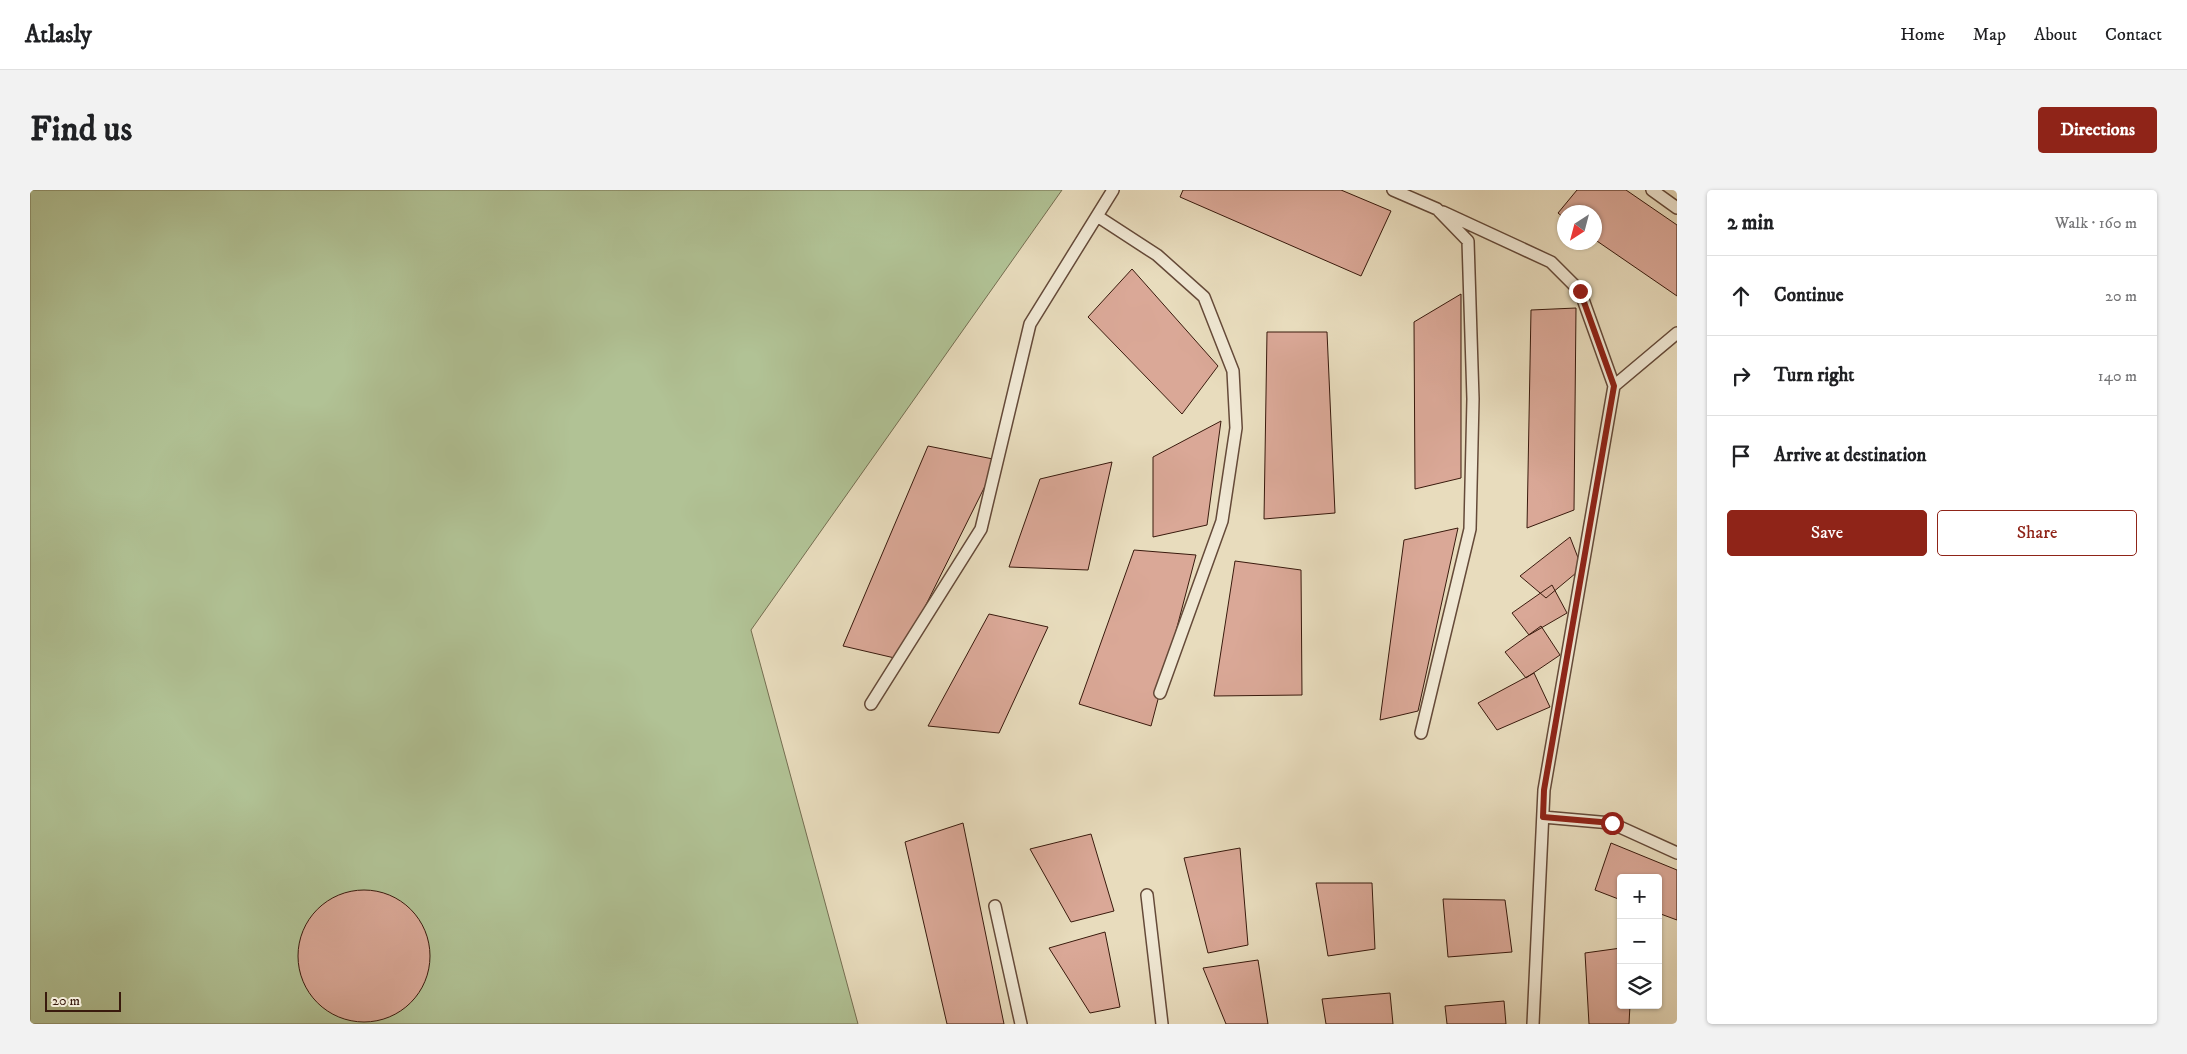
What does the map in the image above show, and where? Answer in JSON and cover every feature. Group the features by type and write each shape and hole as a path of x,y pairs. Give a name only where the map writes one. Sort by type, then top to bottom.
{"lane":[{"path":"871,704 981,529 1030,324 1113,190"},
{"path":"1393,190 1551,262 1580,291 1614,386 1544,790 1534,1024"},
{"path":"1652,190 1677,208"},
{"path":"1420,733 1470,529 1474,399 1468,242 1437,209"},
{"path":"1097,216 1157,255 1204,297 1233,370 1236,428 1222,521 1160,693"},
{"path":"1614,386 1677,334"},
{"path":"1543,817 1612,823 1677,853"},
{"path":"1148,895 1162,1024"},
{"path":"995,906 1021,1024"}],"green space":[{"path":"30,190 1062,190 751,630 858,1024 30,1024"}],"building":[{"path":"1183,190 1341,190 1391,211 1361,276 1180,197"},
{"path":"1577,190 1626,190 1677,225 1677,296 1602,244 1602,205 1565,205"},
{"path":"1132,269 1218,366 1182,414 1088,317"},
{"path":"1461,294 1461,478 1415,489 1414,322"},
{"path":"1576,308 1574,510 1527,528 1531,310"},
{"path":"1267,332 1327,332 1335,513 1264,519"},
{"path":"1221,421 1207,525 1153,537 1153,457"},
{"path":"928,446 998,460 899,659 843,646"},
{"path":"1112,462 1088,570 1009,567 1040,479"},
{"path":"1458,528 1418,711 1380,720 1404,540"},
{"path":"1570,537 1582,568 1546,598 1520,576"},
{"path":"1134,550 1196,555 1151,726 1079,704"},
{"path":"1235,561 1301,570 1302,695 1214,696"},
{"path":"1552,585 1567,613 1529,635 1512,613"},
{"path":"989,614 1048,627 999,733 928,726"},
{"path":"1541,626 1560,655 1526,678 1505,652"},
{"path":"1534,673 1550,707 1497,730 1478,703"},
{"path":"963,823 1004,1024 947,1024 905,842"},
{"path":"1091,834 1114,911 1071,922 1030,849"},
{"path":"1611,843 1677,870 1677,920 1662,914 1662,874 1617,874 1617,898 1595,890"},
{"path":"1240,848 1248,945 1208,953 1184,858"},
{"path":"1316,883 1372,883 1375,949 1328,956"},
{"path":"364,890 377,891 389,895 411,909 425,931 429,943 429,969 425,981 411,1003 389,1017 377,1021 364,1022 351,1021 339,1017 317,1003 303,981 299,969 298,956 299,943 303,931 317,909 339,895 351,891"},
{"path":"1443,899 1505,900 1512,952 1448,957"},
{"path":"1105,932 1120,1007 1090,1013 1049,948"},
{"path":"1617,949 1617,1009 1630,1009 1629,1024 1589,1024 1585,953"},
{"path":"1258,960 1268,1024 1226,1024 1203,968"},
{"path":"1390,993 1393,1024 1326,1024 1322,999"},
{"path":"1504,1001 1506,1024 1447,1024 1445,1006"}],"route":[{"path":"1580,291 1614,386 1544,790 1543,817 1612,823"}]}
